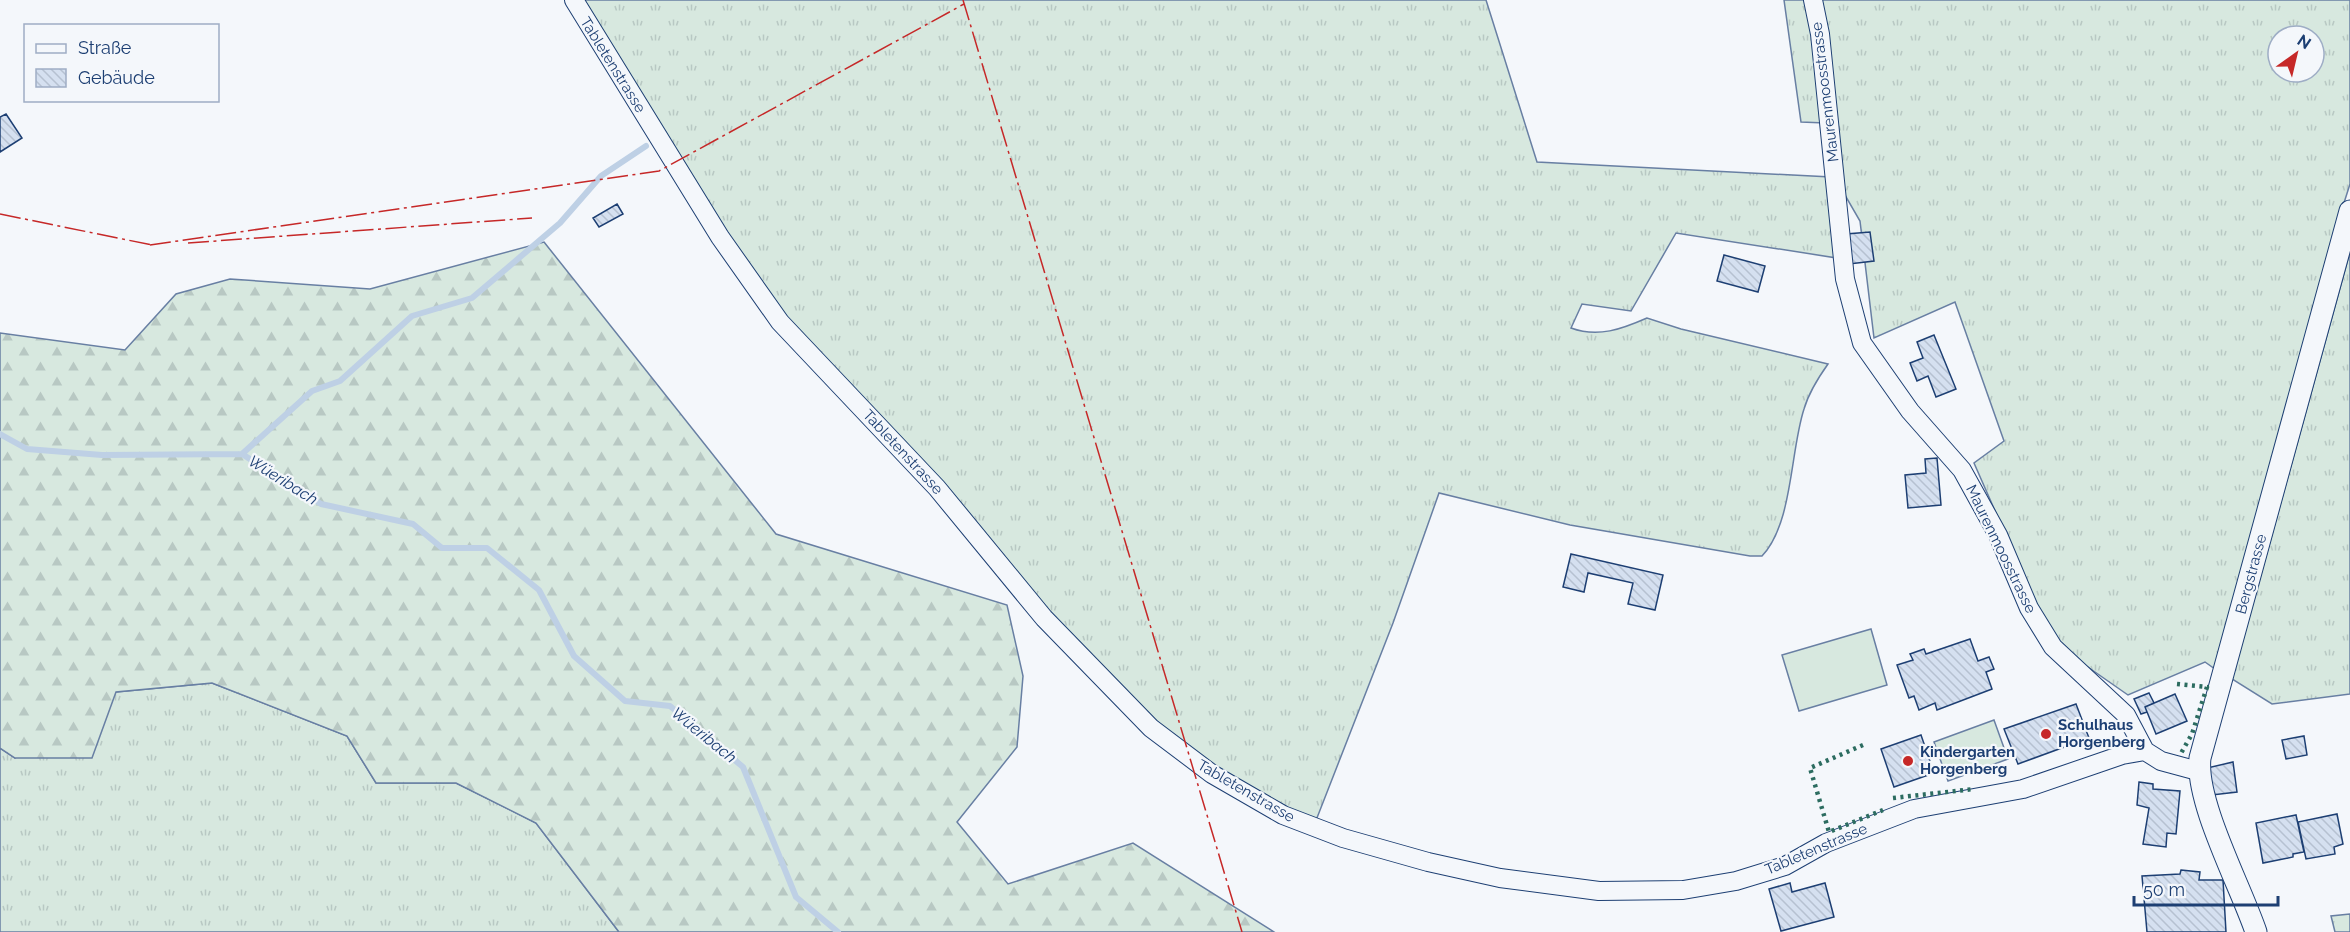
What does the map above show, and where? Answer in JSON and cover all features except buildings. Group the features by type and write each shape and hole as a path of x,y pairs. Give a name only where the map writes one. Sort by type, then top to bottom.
{"street":[{"name":"Tabletenstrasse","path":"574,0 720,237 780,321 937,488 1044,618 1151,728 1212,774 1283,815 1343,838 1428,862 1500,878 1599,891 1683,890 1736,881 1785,866 1826,843 1914,809 2023,789 2122,755 2145,751"},
{"name":"Maurenmoosstrasse","path":"1813,0 1820,34 1845,279 1862,343 1910,411 1962,470 1998,535 2029,608 2053,647 2126,715 2145,751"},
{"name":"Bergstrasse","path":"2256,932 2206,803 2198,771 2350,212"},
{"path":"2145,751 2161,761 2198,771"}],"green space":[{"path":"579,0 1486,0 1537,162 1831,177 1837,258 1676,233 1631,311 1582,304 1571,328 1591,332 1610,331 1647,318 1681,329 1828,364 1814,385 1804,409 1780,525 1762,556 1750,556 1570,525 1439,493 1393,623 1315,823 1185,749 1067,634 785,318 740,257"},
{"path":"1784,0 1807,0 1825,123 1801,122"},
{"path":"1817,0 2350,0 2350,184 2329,250 2215,669 2205,662 2128,695 2062,649 2036,604 1974,463 2004,441 1955,302 1874,338 1860,221 1842,190"},
{"path":"544,242 776,534 1007,605 1023,676 1017,747 957,822 1008,884 1133,843 1274,932 619,932 536,823 456,783 376,783 347,736 212,683 116,692 92,758 15,758 0,748 0,333 125,350 176,294 230,279 370,289"},
{"path":"2350,252 2350,694 2272,704 2232,679"},
{"path":"1871,629 1887,685 1799,711 1782,655"},
{"path":"212,683 347,736 376,783 456,783 536,823 619,932 0,932 0,748 15,758 116,692"},
{"path":"1994,720 2008,759 1948,781 1934,742"},
{"path":"2350,914 2350,932 2335,932 2331,916"}],"waterway":[{"name":"Wüeribach","path":"242,454 312,391 340,381 412,316 472,298 560,223 601,176 646,146"},
{"name":"Wüeribach","path":"0,434 27,449 102,455 242,454 321,504 413,524 442,548 487,548 539,590 574,656 625,701 670,706 743,767 796,897 838,932"}],"hedge":[{"path":"2177,684 2207,687 2192,734 2180,755"},
{"path":"1863,745 1810,768 1829,832 1883,810"},
{"path":"1893,798 1974,789"}],"power":[{"path":"963,0 1242,932"},
{"path":"150,245 659,171 964,4"},
{"path":"0,214 152,245"},
{"path":"188,243 532,218"}],"place":[{"name":"Schulhaus Horgenberg","path":"2046,734"},
{"name":"Kindergarten Horgenberg","path":"1908,761"}]}
